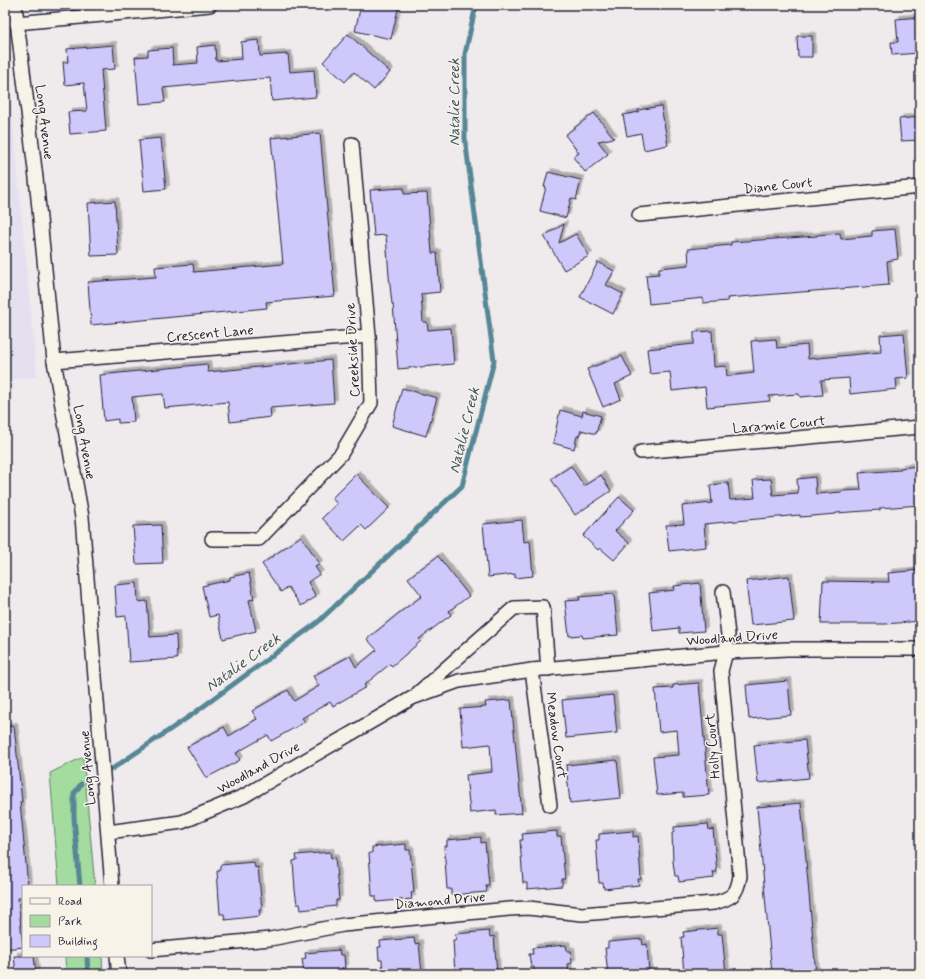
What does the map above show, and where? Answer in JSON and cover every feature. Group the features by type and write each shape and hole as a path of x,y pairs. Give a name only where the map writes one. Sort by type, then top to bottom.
{"street":[{"name":"Long Avenue","path":"15,5 36,178 54,361 82,517 112,885"},
{"path":"16,23 210,5"},
{"name":"Creekside Drive","path":"212,539 259,539 341,454 371,403 369,336 352,144"},
{"name":"Diane Court","path":"639,215 920,187"},
{"name":"Crescent Lane","path":"54,361 369,336"},
{"name":"Laramie Court","path":"641,452 920,427"},
{"name":"Holly Court","path":"723,592 728,635 726,652 721,671 740,876 738,887 732,896"},
{"name":"Woodland Drive","path":"412,698 514,608 543,606 548,669"},
{"name":"Woodland Drive","path":"108,832 182,822 244,796 412,698 459,681 532,670 726,652 787,649 920,649"},
{"name":"Meadow Court","path":"532,670 550,805"},
{"name":"Diamond Drive","path":"152,950 270,938 343,925 402,919 528,908 582,914 714,903 732,896"},
{"path":"117,957 119,974"}],"shaded area":[{"path":"5,37 37,377 5,380"}],"green space":[{"path":"83,757 95,885 59,885 50,773"},
{"path":"65,957 102,957 103,974 66,974"}],"building":[{"path":"361,5 399,5 391,39 355,31"},
{"path":"920,17 920,53 892,55 891,42 898,42 896,19"},
{"path":"348,34 390,72 374,90 354,72 345,82 323,62"},
{"path":"797,36 812,36 812,57 798,57"},
{"path":"259,40 260,56 288,54 290,72 314,70 316,97 272,101 270,78 163,88 165,102 139,104 135,57 148,56 148,50 172,48 173,65 198,63 197,47 215,45 216,61 242,59 241,42"},
{"path":"113,45 115,69 101,70 106,131 70,134 68,112 87,111 84,83 65,85 63,62 68,62 67,49"},
{"path":"661,106 668,145 644,150 641,133 627,136 623,115 639,112 638,110"},
{"path":"594,113 614,138 598,141 608,154 585,172 573,157 579,153 565,135"},
{"path":"920,117 920,140 901,141 899,119"},
{"path":"320,133 335,296 266,302 267,308 91,325 88,282 156,277 155,267 193,264 194,272 283,264 271,138"},
{"path":"161,138 166,189 144,191 139,140"},
{"path":"548,172 581,180 576,200 571,198 566,218 540,211"},
{"path":"404,188 404,194 427,193 432,253 437,253 440,292 421,294 423,322 427,322 428,330 451,328 454,364 398,369 386,235 374,236 370,190"},
{"path":"115,201 118,255 91,256 88,203"},
{"path":"564,224 559,243 576,234 589,256 564,270 544,236"},
{"path":"895,229 898,259 887,261 889,285 727,298 728,301 703,303 703,298 649,304 646,275 659,274 659,268 689,265 688,249 731,245 731,242 840,233 841,239 872,236 872,231"},
{"path":"598,262 614,271 606,285 623,294 613,314 580,297"},
{"path":"712,331 714,367 726,366 727,376 754,373 751,341 776,339 777,348 807,345 808,359 881,352 880,335 904,333 908,378 896,379 897,389 850,394 849,378 821,380 823,395 800,397 799,394 769,396 770,401 707,407 705,387 672,391 670,372 650,374 647,349 694,344 694,332"},
{"path":"622,356 632,376 615,384 621,399 603,407 587,369"},
{"path":"331,360 334,403 270,408 271,417 230,422 228,402 165,408 163,394 132,397 134,422 118,423 118,419 104,421 100,375 207,364 208,372"},
{"path":"402,388 437,398 426,436 392,426"},
{"path":"560,410 582,416 583,411 601,416 596,434 581,430 579,436 577,436 574,449 553,443"},
{"path":"571,466 584,486 601,475 611,491 575,515 551,479"},
{"path":"918,466 920,505 880,508 880,510 836,514 800,517 800,515 704,524 706,547 669,551 666,525 684,524 682,506 712,503 710,485 728,483 730,500 755,498 753,480 771,479 773,495 798,493 797,479 815,477 816,494 842,492 861,490 859,473 900,470 900,468"},
{"path":"356,474 389,508 366,530 361,525 344,541 322,518 337,504 332,498"},
{"path":"619,497 634,510 615,531 629,543 614,560 600,548 598,550 583,536"},
{"path":"522,520 524,542 530,541 533,576 515,578 515,574 488,577 483,524"},
{"path":"161,525 163,563 136,564 133,526"},
{"path":"301,536 320,564 315,567 320,574 308,582 316,597 301,606 288,587 281,592 262,564"},
{"path":"438,556 469,596 449,611 451,615 419,639 421,641 392,666 390,664 364,685 366,687 333,706 330,702 302,718 305,722 271,741 268,735 236,753 240,760 206,778 187,747 224,727 229,736 257,719 252,711 288,690 294,701 319,686 313,676 350,656 356,667 377,650 367,639 422,596 408,578"},
{"path":"920,570 920,621 886,624 821,624 823,581 889,582 888,573"},
{"path":"249,573 254,599 249,600 256,631 223,639 218,615 209,617 202,586 230,580 230,577"},
{"path":"789,576 794,621 751,625 746,581"},
{"path":"137,583 138,602 147,601 150,637 176,635 177,659 129,662 126,616 117,617 115,585"},
{"path":"700,583 704,631 679,633 679,628 653,631 649,593 675,590 674,586"},
{"path":"614,594 618,635 583,638 582,635 569,636 565,601 580,600 579,597"},
{"path":"788,681 791,715 749,719 746,685"},
{"path":"699,683 709,795 683,797 683,793 657,795 653,757 679,755 677,730 659,732 655,689 673,688 673,685"},
{"path":"613,695 617,733 566,738 562,700"},
{"path":"511,700 522,813 496,815 496,810 470,813 466,775 492,772 490,744 463,747 460,709 486,707 485,702"},
{"path":"14,726 22,802 20,802 28,885 22,885 22,898 18,898 22,947 5,949 5,880 7,880 5,862 5,727"},
{"path":"805,740 809,778 758,783 754,745"},
{"path":"617,760 621,798 570,803 566,765"},
{"path":"801,803 816,974 772,974 757,807"},
{"path":"708,824 709,830 713,829 717,872 713,872 714,878 679,882 678,876 675,876 673,862 672,833 674,832 674,827"},
{"path":"557,831 557,837 561,836 565,879 562,879 562,886 527,889 527,883 523,883 520,840 523,840 522,834"},
{"path":"633,831 633,837 638,836 641,879 638,879 639,885 604,889 603,883 599,883 596,840 599,840 599,834"},
{"path":"481,837 481,843 485,842 489,885 486,885 487,892 451,895 451,889 447,889 444,846 447,846 447,840"},
{"path":"406,844 406,850 410,850 414,892 411,893 412,899 376,902 376,896 372,896 369,853 372,853 372,847"},
{"path":"330,852 331,858 335,857 339,900 336,900 336,906 301,910 300,904 297,904 295,890 293,861 297,860 296,855"},
{"path":"254,862 255,868 258,867 262,910 259,910 260,916 225,920 224,914 220,914 217,871 220,871 220,865"},
{"path":"718,928 718,934 722,934 726,974 684,974 681,937 684,937 683,932"},
{"path":"489,931 490,937 494,936 497,974 455,974 453,940 456,940 455,934"},
{"path":"414,938 415,944 419,943 422,974 383,974 382,960 379,960 378,947 381,947 380,941"},
{"path":"642,939 643,945 647,944 649,974 608,974 605,948 608,948 608,942"},
{"path":"566,945 567,951 571,951 572,963 568,964 569,974 534,974 534,967 531,967 529,954 533,954 532,948"},
{"path":"339,950 340,955 344,955 345,968 341,968 342,974 307,974 307,971 304,972 302,959 306,958 305,953"},
{"path":"14,956 34,957 36,974 16,974"}],"waterway":[{"name":"Natalie Creek","path":"112,769 193,714 318,622 462,486 494,361 465,138 465,54 476,5"},
{"name":"Natalie Creek","path":"80,885 74,818 74,794 81,784"},
{"name":"Natalie Creek","path":"87,957 88,974"}]}
